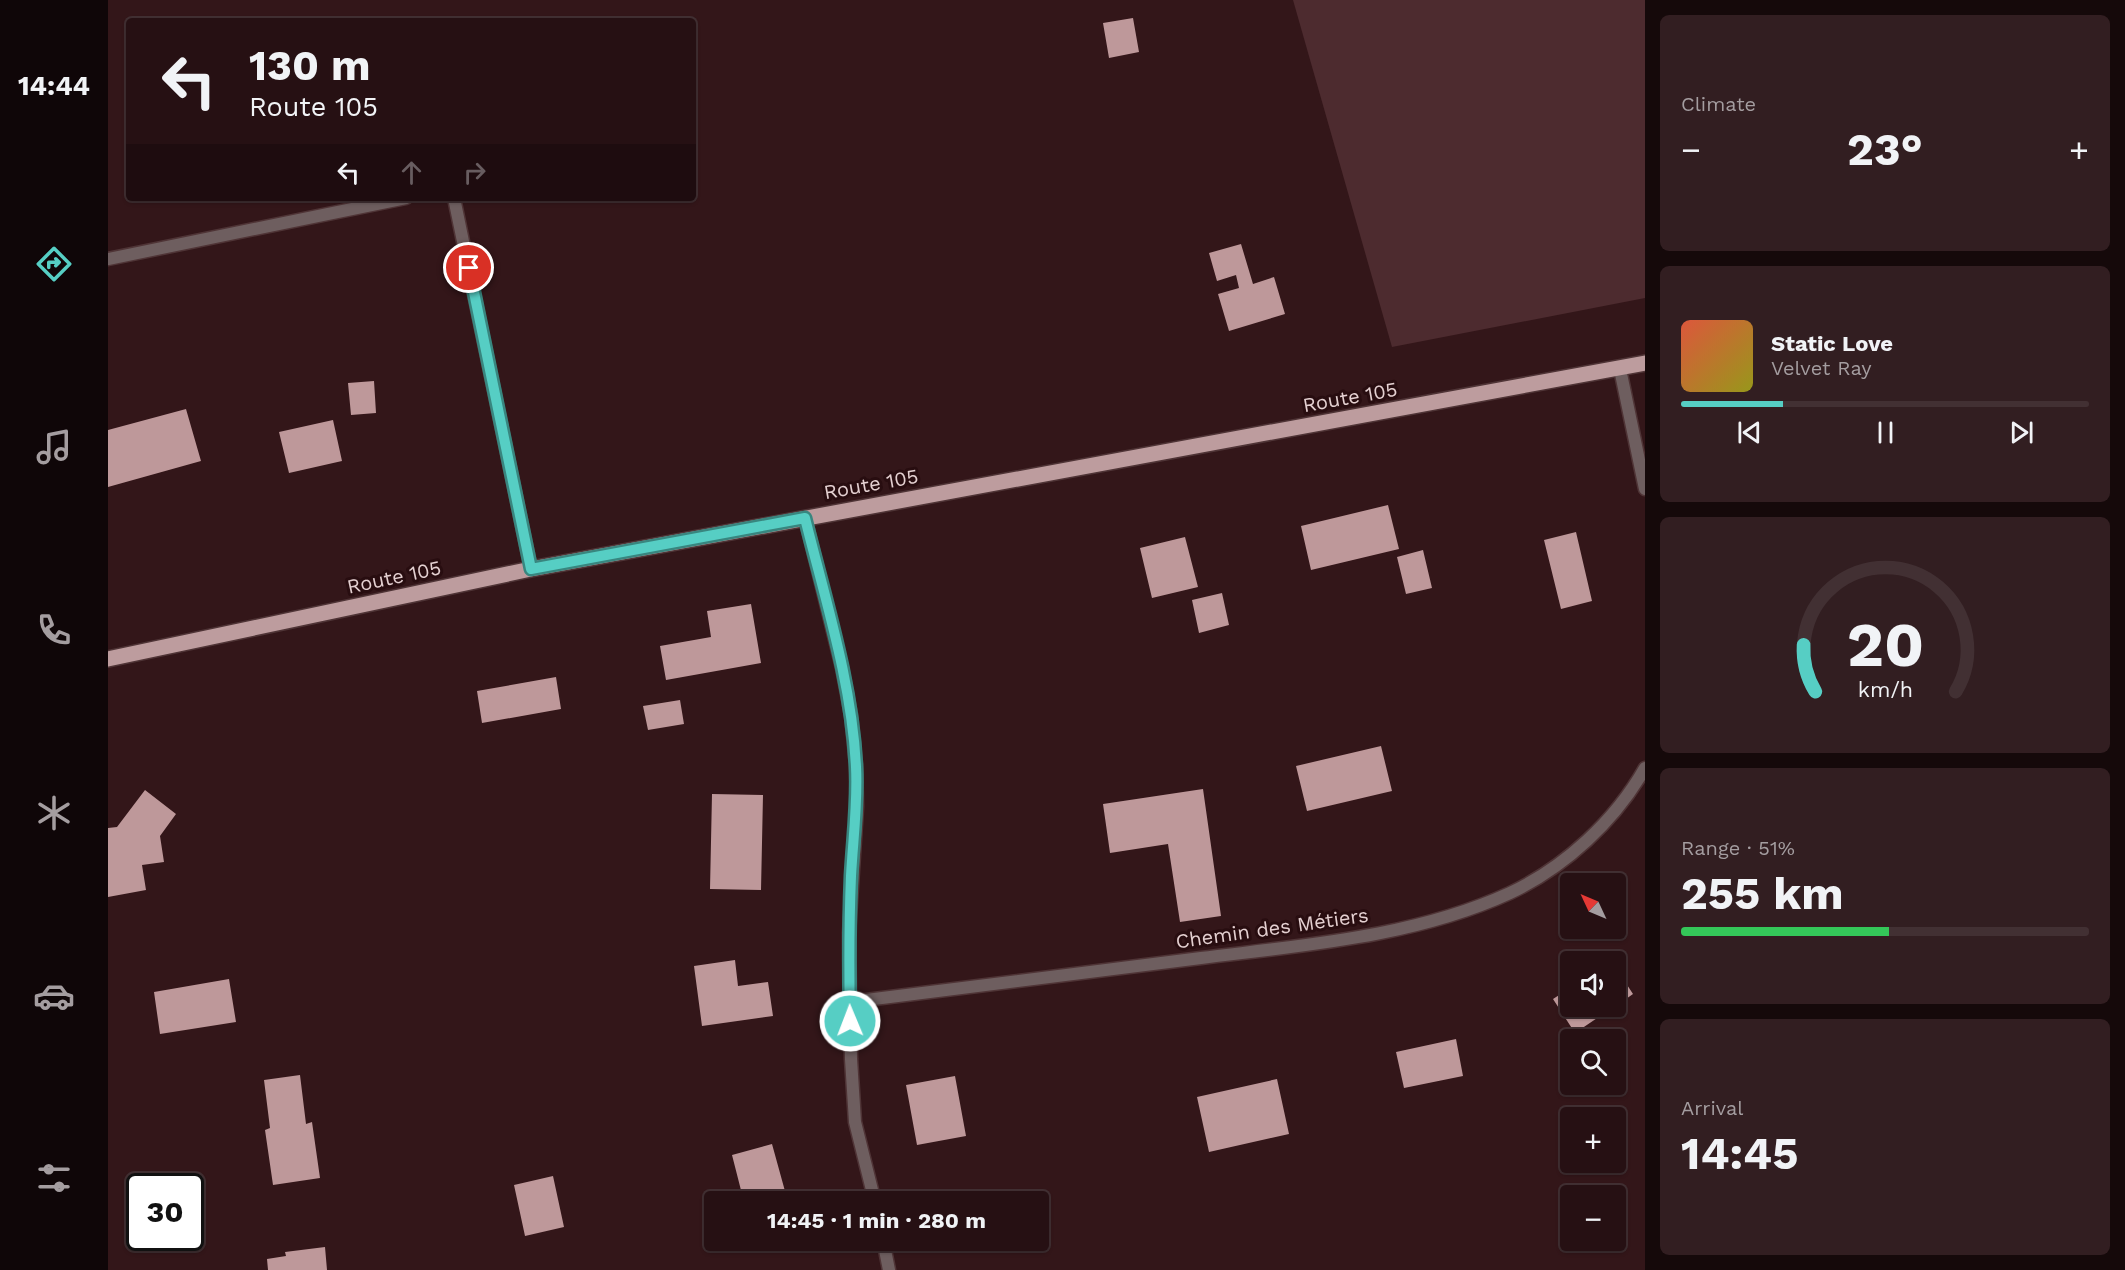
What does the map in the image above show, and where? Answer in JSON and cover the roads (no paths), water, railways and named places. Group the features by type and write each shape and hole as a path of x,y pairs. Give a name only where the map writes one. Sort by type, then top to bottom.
{"main road":[{"name":"Route 105","path":"108,659 531,569 1645,363"}],"street":[{"path":"108,259 391,201"},
{"path":"455,201 531,569"},
{"path":"1620,369 1645,489"},
{"path":"805,518 842,668 851,716 856,765 857,807 849,933 851,1071 855,1122 872,1191"},
{"name":"Chemin des Métiers","path":"850,1002 1297,946 1375,934 1433,921 1476,908 1542,875 1597,831 1620,805 1645,768"},
{"path":"885,1251 889,1270"}]}
